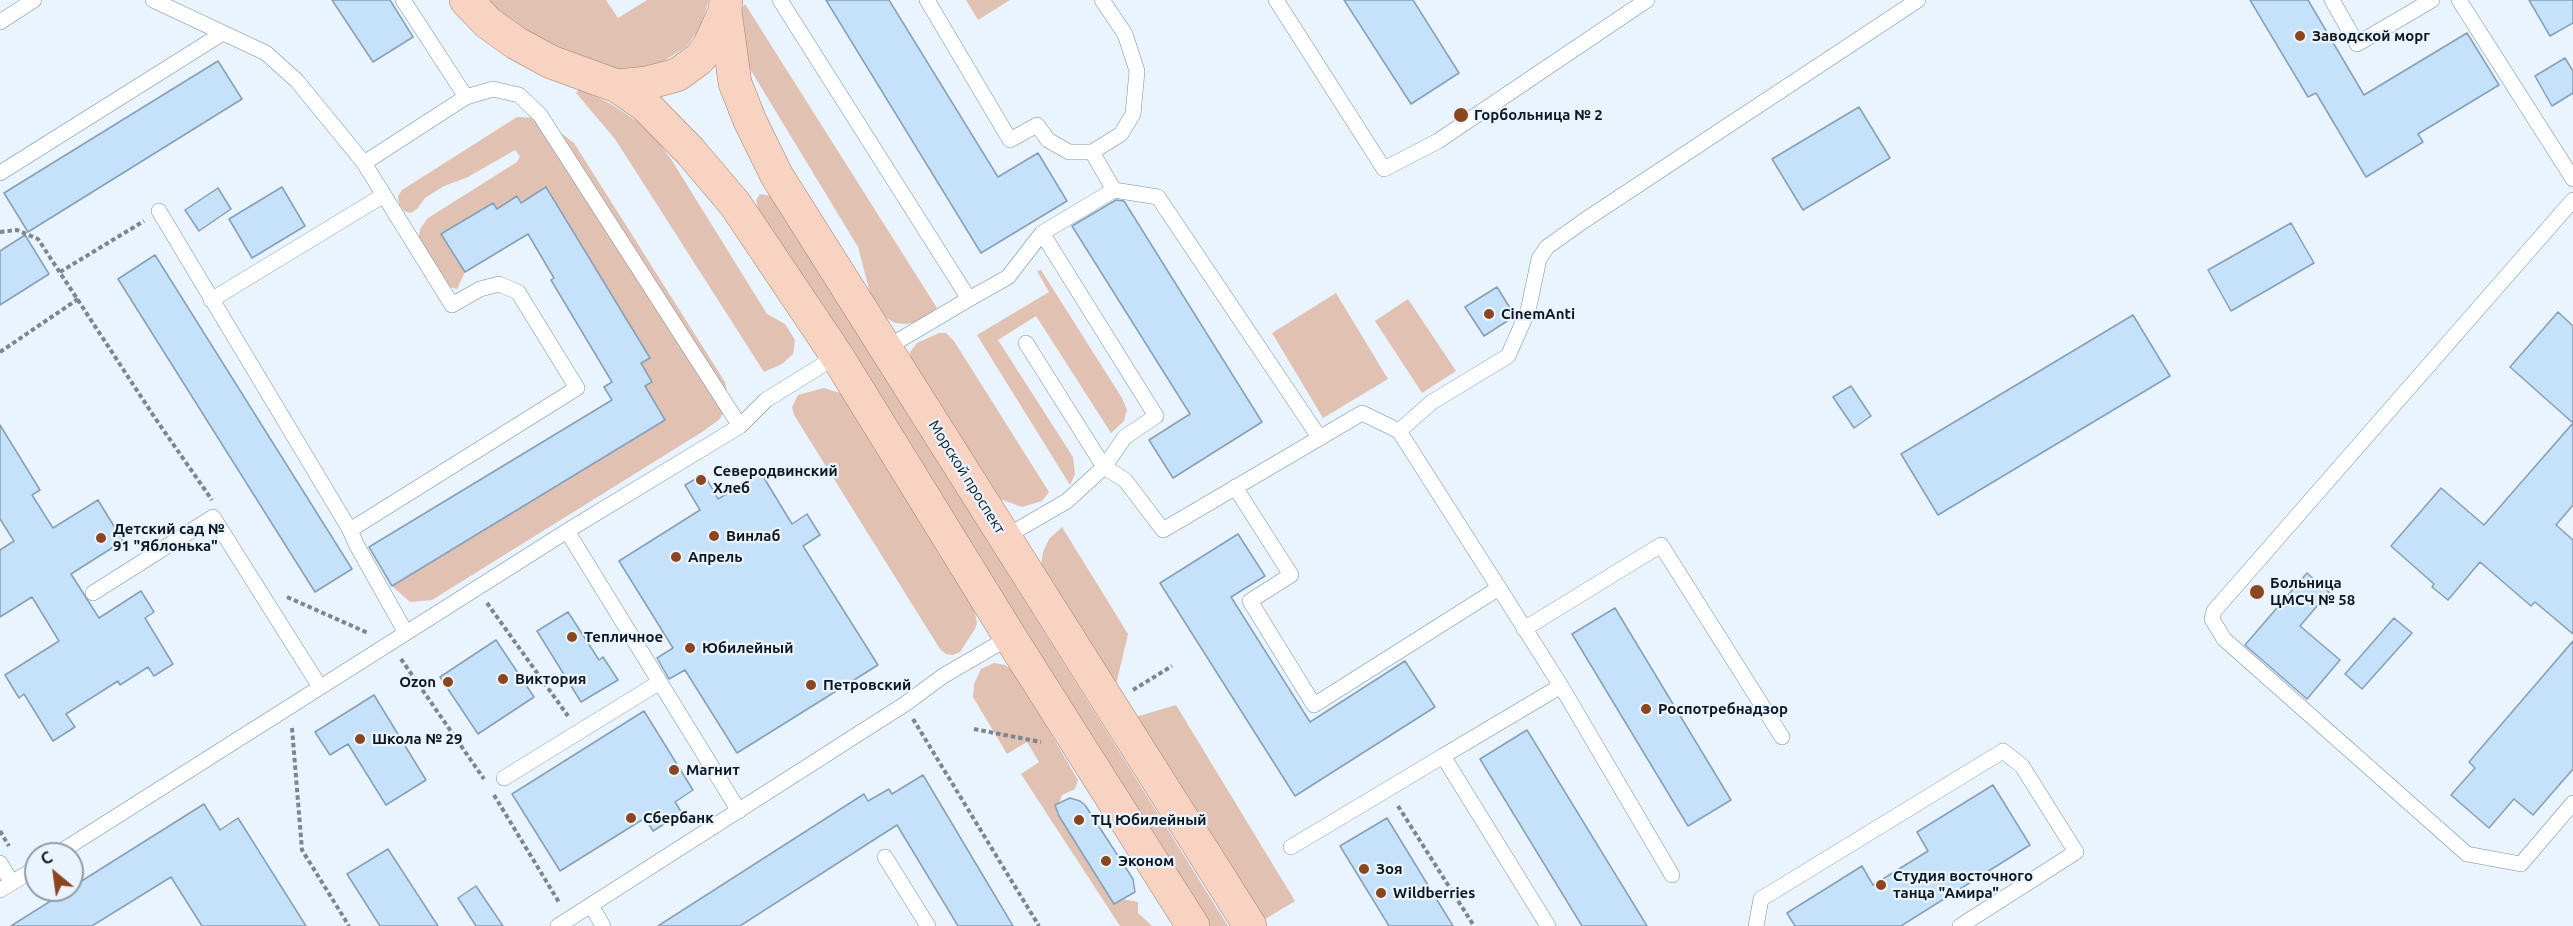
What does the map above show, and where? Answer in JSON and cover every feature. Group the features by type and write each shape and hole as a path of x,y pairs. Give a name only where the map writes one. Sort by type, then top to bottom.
{"main road":[{"name":"Морской проспект","path":"466,0 488,23 535,54 617,86 646,106 690,151 735,204 837,356 1010,637 1193,926"},
{"name":"Морской проспект","path":"617,86 647,83 677,75 699,59 710,46 725,5"},
{"name":"Морской проспект","path":"725,5 735,83 750,121 777,176 1250,926"},
{"path":"735,204 740,188 757,177 777,176"}],"lane":[{"path":"0,22 34,0"},
{"path":"153,0 266,53 297,81 364,163 452,305 480,289 500,284 518,292 577,388 350,530"},
{"path":"403,0 466,97"},
{"path":"780,0 969,299"},
{"path":"927,0 1010,140 1037,125 1048,140 1069,152 1092,152 1121,134 1133,114 1137,71 1125,34 1102,0"},
{"path":"1276,0 1384,169 1438,141 1647,0"},
{"path":"1399,431 1432,402 1508,356 1528,311 1539,259 1547,247 1584,220 1918,0"},
{"path":"2332,0 2357,44 2432,0"},
{"path":"2459,0 2573,179"},
{"path":"0,173 223,33"},
{"path":"364,163 466,97 493,89 519,95 540,115 740,426"},
{"path":"1092,152 1114,190"},
{"path":"886,348 1008,278 1042,233 1114,190 1158,197 1319,437"},
{"path":"211,300 384,195"},
{"path":"2573,200 2214,611 2212,619 2224,639 2467,854 2521,864 2573,803"},
{"path":"159,212 350,530 406,633"},
{"path":"1005,537 1067,501 1104,467 1125,437 1156,416 1042,233"},
{"path":"1026,343 1104,467 1125,480 1163,530 1362,412 1399,431 1561,687 1672,875"},
{"path":"76,842 567,531 740,426 766,400 837,356"},
{"path":"1235,487 1291,575 1250,601 1314,705 1499,588"},
{"path":"93,593 213,517 320,687"},
{"path":"567,531 739,811"},
{"path":"1524,629 1661,545 1782,737"},
{"path":"558,926 739,811 944,676 1010,637"},
{"path":"504,778 660,682"},
{"path":"1290,847 1561,687"},
{"path":"1755,926 1761,899 2003,751 2022,766 2076,852 1960,926"},
{"path":"1443,756 1548,926"},
{"path":"885,857 928,926"},
{"path":"0,863 6,886 24,875"},
{"path":"591,905 603,926"}],"path":[{"path":"60,273 159,212"},
{"path":"0,232 17,230 38,238 155,418 219,510"},
{"path":"0,352 78,299"},
{"path":"279,593 390,642 464,747 560,904"},
{"path":"1127,694 1172,666"},
{"path":"904,704 1039,926"},
{"path":"290,706 302,850 349,926"},
{"path":"974,729 1048,743"},
{"path":"1396,802 1474,926"}],"shaded area":[{"path":"480,0 606,0 618,18 647,0 709,0 700,28 686,47 658,65 629,72 549,49"},
{"path":"966,0 1010,0 978,20"},
{"path":"745,4 937,308 923,320 907,324 895,323 882,315 870,293 858,247 747,64 740,11"},
{"path":"579,88 611,104 641,124 654,136 671,159 767,314 785,324 795,340 793,354 782,364 764,372 615,139 576,93"},
{"path":"517,117 537,118 574,143 725,382 729,401 720,419 702,432 432,600 410,602 392,586 665,420 645,386 652,382 641,363 649,357 547,187 521,203 516,196 497,209 493,203 442,233 465,272 457,289 445,286 418,243 420,229 428,218 517,162 520,156 515,150 466,178 444,186 425,198 411,213 404,211 399,204 398,196 402,190"},
{"path":"760,194 772,196 1228,926 1208,926 759,213 756,200"},
{"path":"1041,270 1122,398 1127,410 1124,421 1111,433 1036,316 998,340 1073,457 1075,474 1070,485 977,335 1049,292 1037,271"},
{"path":"1336,293 1388,379 1323,418 1272,333"},
{"path":"1408,299 1456,371 1422,393 1375,321"},
{"path":"939,333 946,333 954,341 1049,492 1042,501 1022,507 997,498 911,364 910,352 917,343"},
{"path":"824,388 840,393 974,608 977,623 960,652 953,655 946,654 940,649 794,415 792,407 798,395"},
{"path":"1062,527 1128,634 1115,689 1040,571 1043,552 1049,539"},
{"path":"994,663 1005,665 1014,671 1078,780 1075,789 1062,795 1057,809 1059,816 1112,901 1123,899 1138,902 1138,913 1152,926 1120,926 1021,774 1039,762 1027,742 1007,754 973,697 974,684 981,669"},
{"path":"1176,705 1295,901 1257,924 1132,718"}],"building":[{"path":"332,0 390,0 413,37 373,62"},
{"path":"826,0 889,0 998,177 1038,153 1067,201 981,253"},
{"path":"1344,0 1413,0 1459,73 1411,104"},
{"path":"2250,0 2308,0 2364,95 2467,33 2499,85 2418,134 2423,142 2366,177 2316,93 2308,97"},
{"path":"2529,0 2573,0 2573,23 2550,36"},
{"path":"2565,58 2573,71 2573,93 2552,106 2535,76"},
{"path":"218,61 242,99 28,232 4,193"},
{"path":"1859,107 1890,158 1803,210 1772,159"},
{"path":"282,187 305,226 252,258 229,219"},
{"path":"546,187 650,358 641,363 652,382 645,386 665,420 392,586 369,547 612,400 604,387 612,382 551,280 554,278 528,234 465,272 441,234 493,203 497,209 517,196 521,203"},
{"path":"218,188 231,209 199,231 185,210"},
{"path":"1116,200 1124,201 1262,422 1173,478 1149,440 1190,414 1072,226"},
{"path":"2291,223 2314,263 2231,311 2208,270"},
{"path":"25,235 49,274 0,305 0,251"},
{"path":"155,255 352,569 315,592 118,279"},
{"path":"1497,287 1515,316 1484,336 1465,307"},
{"path":"2558,312 2573,326 2573,423 2510,367"},
{"path":"2133,315 2170,376 1938,515 1901,454"},
{"path":"1851,386 1871,416 1854,428 1833,397"},
{"path":"2573,423 2573,505 2556,525 2573,540 2573,634 2535,602 2531,606 2480,562 2448,600 2432,587 2434,584 2391,546 2441,488 2484,525"},
{"path":"0,425 40,490 32,495 53,528 98,500 123,541 71,574 99,618 141,591 154,612 145,618 173,664 154,676 148,667 120,685 118,681 66,714 75,727 53,741 24,694 19,698 5,675 59,641 32,597 0,617 0,550 14,541 0,519"},
{"path":"761,473 792,524 807,514 820,535 803,546 878,665 737,753 685,670 669,679 657,658 673,648 619,561 700,510 685,485 704,474 718,499"},
{"path":"1238,534 1265,576 1231,597 1310,722 1405,661 1435,707 1295,796 1160,583"},
{"path":"2307,573 2329,592 2300,626 2340,660 2307,699 2245,645"},
{"path":"1615,608 1731,800 1688,826 1572,634"},
{"path":"568,612 599,660 603,657 618,680 581,702 537,631"},
{"path":"2394,618 2412,633 2362,689 2345,674"},
{"path":"496,640 534,697 478,734 440,677"},
{"path":"2573,641 2573,769 2533,815 2514,799 2489,828 2451,795 2475,768 2469,762"},
{"path":"374,695 426,780 386,805 348,744 330,755 315,732"},
{"path":"644,711 693,790 675,802 682,813 653,831 645,818 560,871 512,794"},
{"path":"1527,730 1647,926 1582,926 1480,759"},
{"path":"923,775 1013,926 958,926 897,825 740,926 658,926 864,794 868,801 889,789 892,794"},
{"path":"1993,785 2030,845 1901,926 1795,926 1787,913 1862,866 1873,885 1928,851 1917,832"},
{"path":"1070,798 1085,805 1133,879 1135,892 1114,904 1059,816 1055,805"},
{"path":"204,804 220,830 238,818 306,926 202,926 171,877 92,926 11,926 49,902 84,902 84,879"},
{"path":"1387,818 1453,926 1389,926 1340,846"},
{"path":"388,849 438,926 380,926 347,874"},
{"path":"476,886 503,926 476,926 458,898"}],"place":[{"name":"Заводской морг","path":"2300,36"},
{"name":"Горбольница № 2","path":"1461,115"},
{"name":"CinemAnti","path":"1489,314"},
{"name":"Северодвинский Хлеб","path":"701,480"},
{"name":"Винлаб","path":"714,536"},
{"name":"Детский сад № 91 \"Яблонька\"","path":"101,538"},
{"name":"Апрель","path":"676,557"},
{"name":"Больница ЦМСЧ № 58","path":"2257,592"},
{"name":"Тепличное","path":"572,637"},
{"name":"Юбилейный","path":"690,648"},
{"name":"Виктория","path":"503,679"},
{"name":"Ozon","path":"448,682"},
{"name":"Петровский","path":"811,685"},
{"name":"Роспотребнадзор","path":"1646,709"},
{"name":"Школа № 29","path":"360,739"},
{"name":"Магнит","path":"674,770"},
{"name":"Сбербанк","path":"631,818"},
{"name":"ТЦ Юбилейный","path":"1079,820"},
{"name":"Эконом","path":"1106,861"},
{"name":"Зоя","path":"1364,869"},
{"name":"Студия восточного танца \"Амира\"","path":"1881,885"},
{"name":"Wildberries","path":"1381,893"}]}
